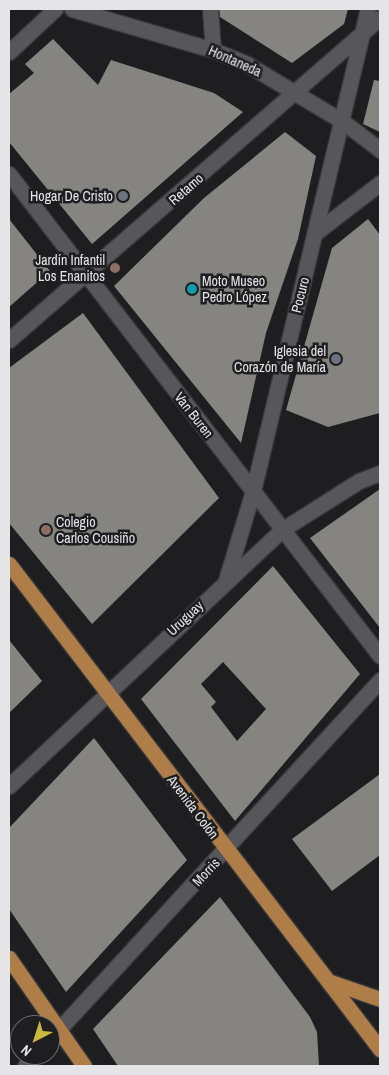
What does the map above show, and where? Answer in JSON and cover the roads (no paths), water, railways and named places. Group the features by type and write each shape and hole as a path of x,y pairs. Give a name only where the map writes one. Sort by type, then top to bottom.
{"main road":[{"name":"Avenida Colón","path":"9,564 105,692 380,1049"},
{"path":"9,958 42,1015"},
{"path":"326,980 380,999"},
{"path":"60,1041 84,1066"}],"street":[{"path":"9,52 56,9"},
{"name":"Hontaneda","path":"72,9 213,50 297,92 342,121 380,150"},
{"path":"210,9 213,50"},
{"name":"Pocuro","path":"226,580 253,490 368,9"},
{"name":"Retamo","path":"9,340 87,275 380,18"},
{"name":"Van Buren","path":"9,174 380,656"},
{"path":"315,233 380,184"},
{"name":"Uruguay","path":"9,786 105,692 283,529 359,481 380,473"},
{"name":"Morris","path":"60,1029 226,850 380,680"}],"place":[{"name":"Hogar De Cristo","path":"123,196"},
{"name":"Jardín Infantil Los Enanitos","path":"115,268"},
{"name":"Moto Museo Pedro López","path":"192,289"},
{"name":"Iglesia del Corazón de María","path":"336,359"},
{"name":"Colegio Carlos Cousiño","path":"46,530"}]}
